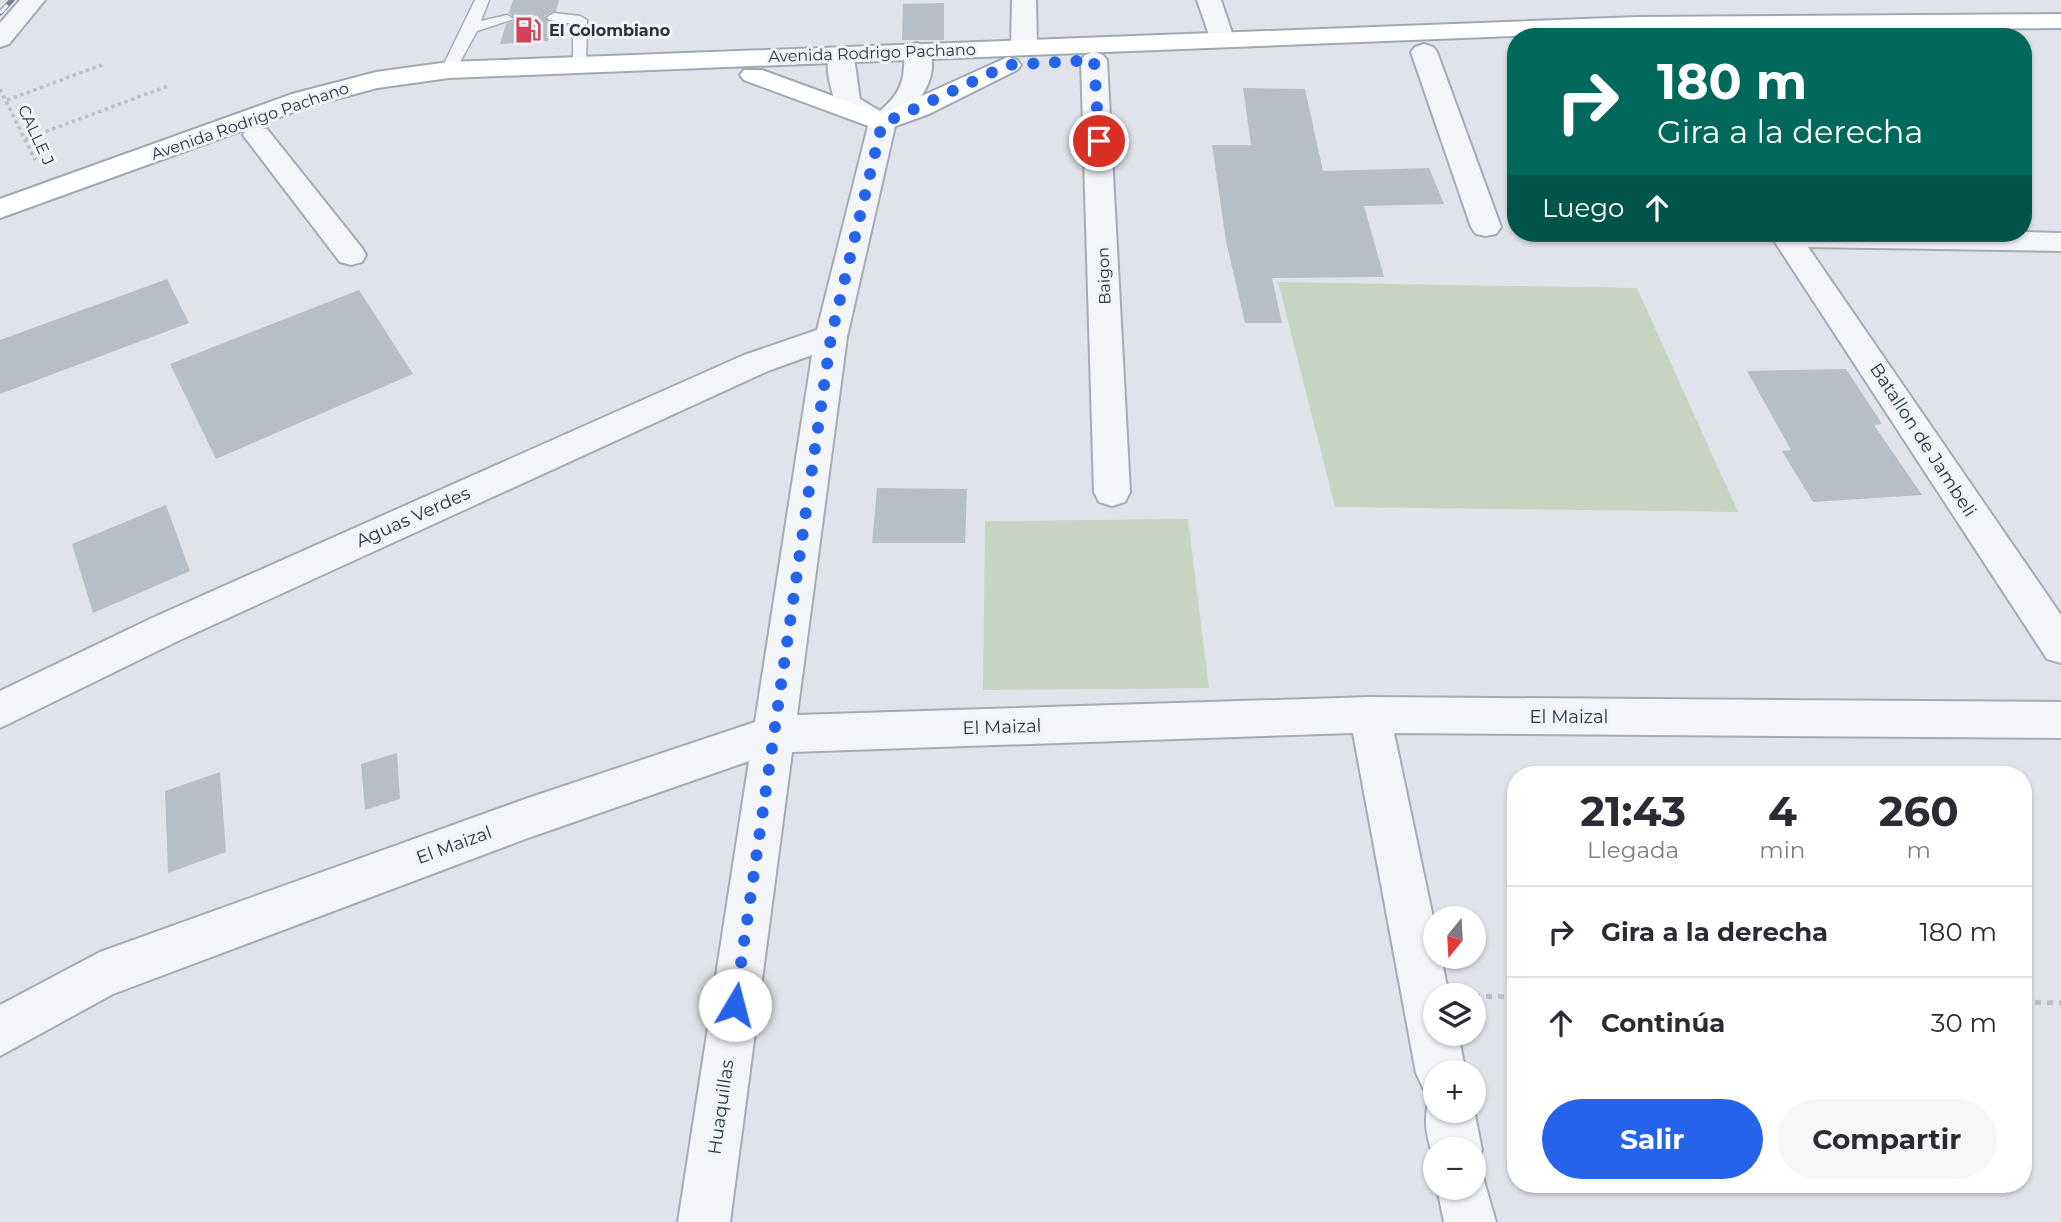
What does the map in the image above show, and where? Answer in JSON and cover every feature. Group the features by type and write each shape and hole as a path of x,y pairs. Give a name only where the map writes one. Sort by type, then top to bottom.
{"main road":[{"name":"Avenida Rodrigo Pachano","path":"1727,28 2061,20"},
{"name":"Avenida Rodrigo Pachano","path":"0,209 301,100 376,79 449,70 580,64 841,63 1016,56 1222,39 1507,33"},
{"path":"2032,36 2061,35"},
{"name":"Avenida Rodrigo Pachano","path":"1016,56 1094,60 1507,50"},
{"path":"753,75 882,124 1016,56"},
{"name":"Avenida Rodrigo Pachano","path":"0,228 201,160 326,109 421,88 501,81 753,75 841,63"}],"street":[{"path":"0,39 33,0"},
{"path":"1016,56 1024,0"},
{"path":"1209,0 1222,39"},
{"path":"1424,52 1486,228"},
{"path":"841,63 848,103 882,124 911,98 918,60"},
{"name":"Baigon","path":"1094,60 1112,492"},
{"name":"Huaquillas","path":"704,1222 831,337 882,124"},
{"path":"257,135 351,255"},
{"path":"2032,241 2061,242"},
{"name":"Batallon de Jambeli","path":"1790,242 2061,648"},
{"name":"Aguas Verdes","path":"0,710 166,629 756,363 831,337"},
{"path":"1370,715 1439,1060"},
{"name":"El Maizal","path":"0,1032 100,976 528,818 774,734 1370,715 2061,720"},
{"path":"1465,1200 1470,1222"}],"lane":[{"path":"449,70 482,0"},
{"path":"570,0 580,20 580,64"},
{"path":"554,17 580,20"},
{"path":"471,28 508,19"}],"path":[{"path":"6,100 102,65"},
{"path":"26,139 168,86"},
{"name":"CALLE J","path":"0,89 49,192"},
{"path":"1486,996 1507,997"},
{"path":"2032,1002 2061,1003"}],"green space":[{"path":"1278,282 1637,288 1738,512 1335,507"},
{"path":"1188,519 1209,688 983,690 985,521"}],"building":[{"name":"El Colombiano","path":"513,0 559,0 556,11 544,16 553,23 548,41 500,44 506,24 516,20 509,13"},
{"path":"944,3 944,40 902,40 903,4"},
{"path":"1243,88 1305,89 1323,171 1429,168 1444,204 1364,206 1384,277 1272,278 1282,323 1245,323 1226,241 1212,145 1251,145"},
{"path":"167,279 189,323 0,394 0,340"},
{"path":"359,290 413,374 216,459 170,364"},
{"path":"1846,369 1882,424 1874,425 1922,495 1813,502 1782,451 1791,450 1747,371"},
{"path":"877,488 967,489 965,543 872,543"},
{"path":"166,505 190,571 93,613 72,544"},
{"path":"397,753 400,799 365,810 361,764"},
{"path":"220,772 226,852 168,873 165,791"}],"railway":[{"path":"0,13 12,0"}],"place":[{"name":"El Colombiano","path":"528,30"}],"route":[{"path":"735,1005 831,337 882,124 1008,65 1094,60 1099,141"}]}
